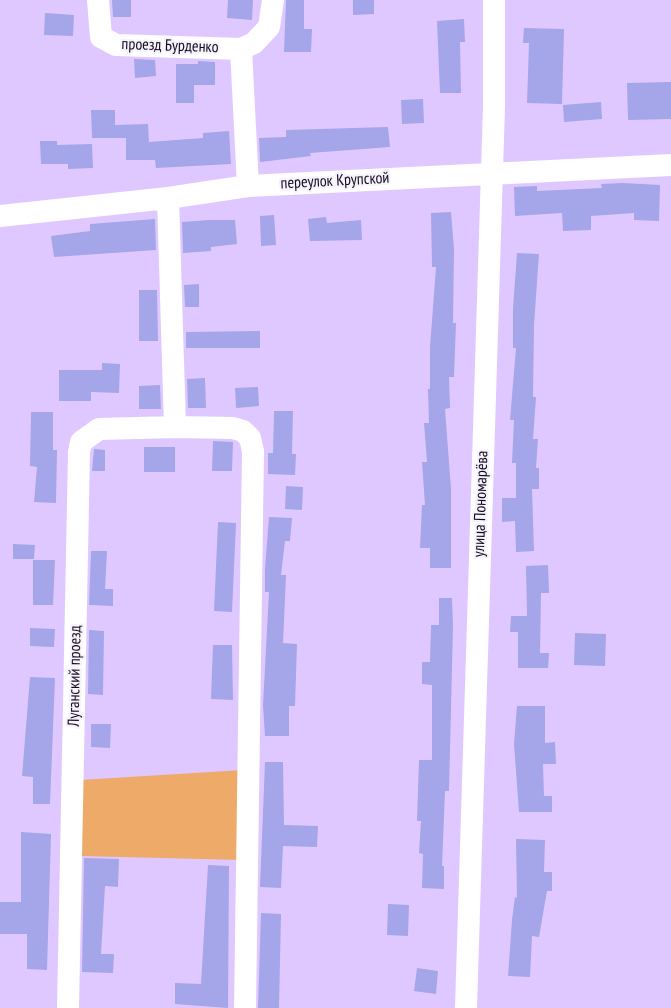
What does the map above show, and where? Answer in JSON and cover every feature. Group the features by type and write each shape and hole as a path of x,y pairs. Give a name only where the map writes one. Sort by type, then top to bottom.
{"street":[{"name":"проезд Бурденко","path":"98,0 101,37 116,45 241,49 254,43 268,27 273,0"},
{"name":"улица Пономарёва","path":"466,1008 494,0"},
{"name":"проезд Бурденко","path":"241,49 248,186"},
{"name":"переулок Крупской","path":"0,216 168,198 248,186 491,172 671,165"},
{"path":"168,198 175,427"},
{"name":"Луганский проезд","path":"68,1008 79,452 81,442 99,429 175,427 233,428 243,431 250,438 253,451 245,1008"}],"shaded area":[{"path":"243,770 242,860 80,856 80,780"}],"building":[{"path":"112,0 131,0 131,17 113,17"},
{"path":"228,0 253,0 252,20 227,18"},
{"path":"286,0 304,0 304,29 312,29 311,52 284,52"},
{"path":"353,0 374,0 374,14 353,15"},
{"path":"45,13 74,15 73,36 44,35"},
{"path":"464,19 465,42 460,42 461,93 440,93 437,21"},
{"path":"524,28 564,29 562,104 527,103 529,43 523,43"},
{"path":"134,59 155,60 156,76 135,78"},
{"path":"198,61 215,62 215,85 194,85 194,103 176,103 176,64 198,64"},
{"path":"671,82 671,119 628,120 627,83"},
{"path":"423,99 424,123 402,124 401,100"},
{"path":"601,102 602,119 564,122 563,105"},
{"path":"91,110 115,110 115,125 148,124 149,142 203,138 203,133 229,131 231,164 156,168 155,160 126,160 126,138 92,138"},
{"path":"388,127 390,147 310,153 311,156 260,162 259,138 286,137 286,130"},
{"path":"40,141 57,141 57,145 92,144 93,168 68,169 68,164 41,164"},
{"path":"601,184 660,185 659,221 634,220 634,213 591,216 591,230 563,231 562,213 515,216 514,187 537,186 537,191 602,188"},
{"path":"451,212 454,249 453,323 456,323 454,377 449,377 450,408 445,409 451,489 451,568 430,568 430,548 420,548 422,505 425,505 422,462 427,462 424,423 429,423 428,389 430,389 430,347 436,267 432,267 431,213"},
{"path":"274,215 276,245 261,246 260,216"},
{"path":"326,217 327,223 361,220 362,240 310,241 308,219"},
{"path":"155,219 156,250 54,257 51,236 90,231 90,224"},
{"path":"235,220 237,244 211,247 211,251 183,253 182,222"},
{"path":"517,253 539,254 534,325 533,397 536,397 533,439 538,439 536,468 539,468 539,489 532,489 534,551 516,552 515,521 502,522 502,498 516,498 516,463 512,463 514,420 510,420 516,348 513,348 513,308"},
{"path":"199,284 199,307 185,307 184,285"},
{"path":"139,290 157,290 158,341 139,341"},
{"path":"260,331 260,348 186,348 186,332"},
{"path":"102,363 120,364 119,393 91,392 91,401 59,401 59,370 102,370"},
{"path":"205,378 206,408 188,408 187,379"},
{"path":"160,385 161,409 139,409 139,386"},
{"path":"258,387 259,406 236,408 235,388"},
{"path":"274,411 293,411 292,454 296,454 295,475 268,474 268,453 273,453"},
{"path":"31,412 53,412 53,450 57,450 56,503 34,502 37,467 30,466"},
{"path":"213,441 233,442 232,471 212,471"},
{"path":"144,447 175,447 175,472 144,472"},
{"path":"94,449 105,450 105,471 92,471"},
{"path":"286,486 303,487 302,510 285,509"},
{"path":"269,517 292,518 290,541 285,541 281,575 286,575 283,643 297,644 295,706 289,706 289,736 265,736 263,705 269,592 265,592 265,569"},
{"path":"218,522 236,523 232,612 214,611"},
{"path":"13,544 35,545 34,559 13,559"},
{"path":"91,551 107,551 105,589 113,589 113,606 89,605"},
{"path":"33,560 55,560 53,605 33,605"},
{"path":"548,565 549,593 541,593 540,653 549,653 548,668 518,668 518,632 510,632 511,616 527,616 526,566"},
{"path":"439,598 452,598 453,625 449,791 445,791 442,866 444,866 444,889 422,888 423,854 419,853 421,821 417,821 419,760 432,760 432,685 422,684 422,662 430,662 431,625 439,625"},
{"path":"30,628 55,629 54,647 30,646"},
{"path":"89,630 104,631 103,695 88,694"},
{"path":"575,633 606,634 605,666 574,665"},
{"path":"213,645 232,645 233,700 211,699"},
{"path":"30,677 55,678 50,804 33,804 33,777 22,776"},
{"path":"517,706 545,706 545,743 555,742 556,764 543,764 544,796 552,796 552,812 519,812 514,744"},
{"path":"91,724 111,724 110,748 91,747"},
{"path":"265,762 283,762 284,825 318,826 317,847 283,846 281,888 260,887"},
{"path":"21,832 51,834 47,970 27,969 27,934 0,934 0,902 21,902"},
{"path":"516,839 545,840 544,872 552,872 552,891 547,891 539,937 532,936 530,977 508,976 512,920 515,897 517,898"},
{"path":"84,858 119,859 118,887 105,886 101,954 114,954 113,973 82,972"},
{"path":"208,865 229,866 228,1008 175,1004 175,983 201,984"},
{"path":"388,904 409,905 408,936 387,935"},
{"path":"261,913 281,914 279,1008 258,1008"},
{"path":"417,968 438,971 436,994 414,991"}]}
